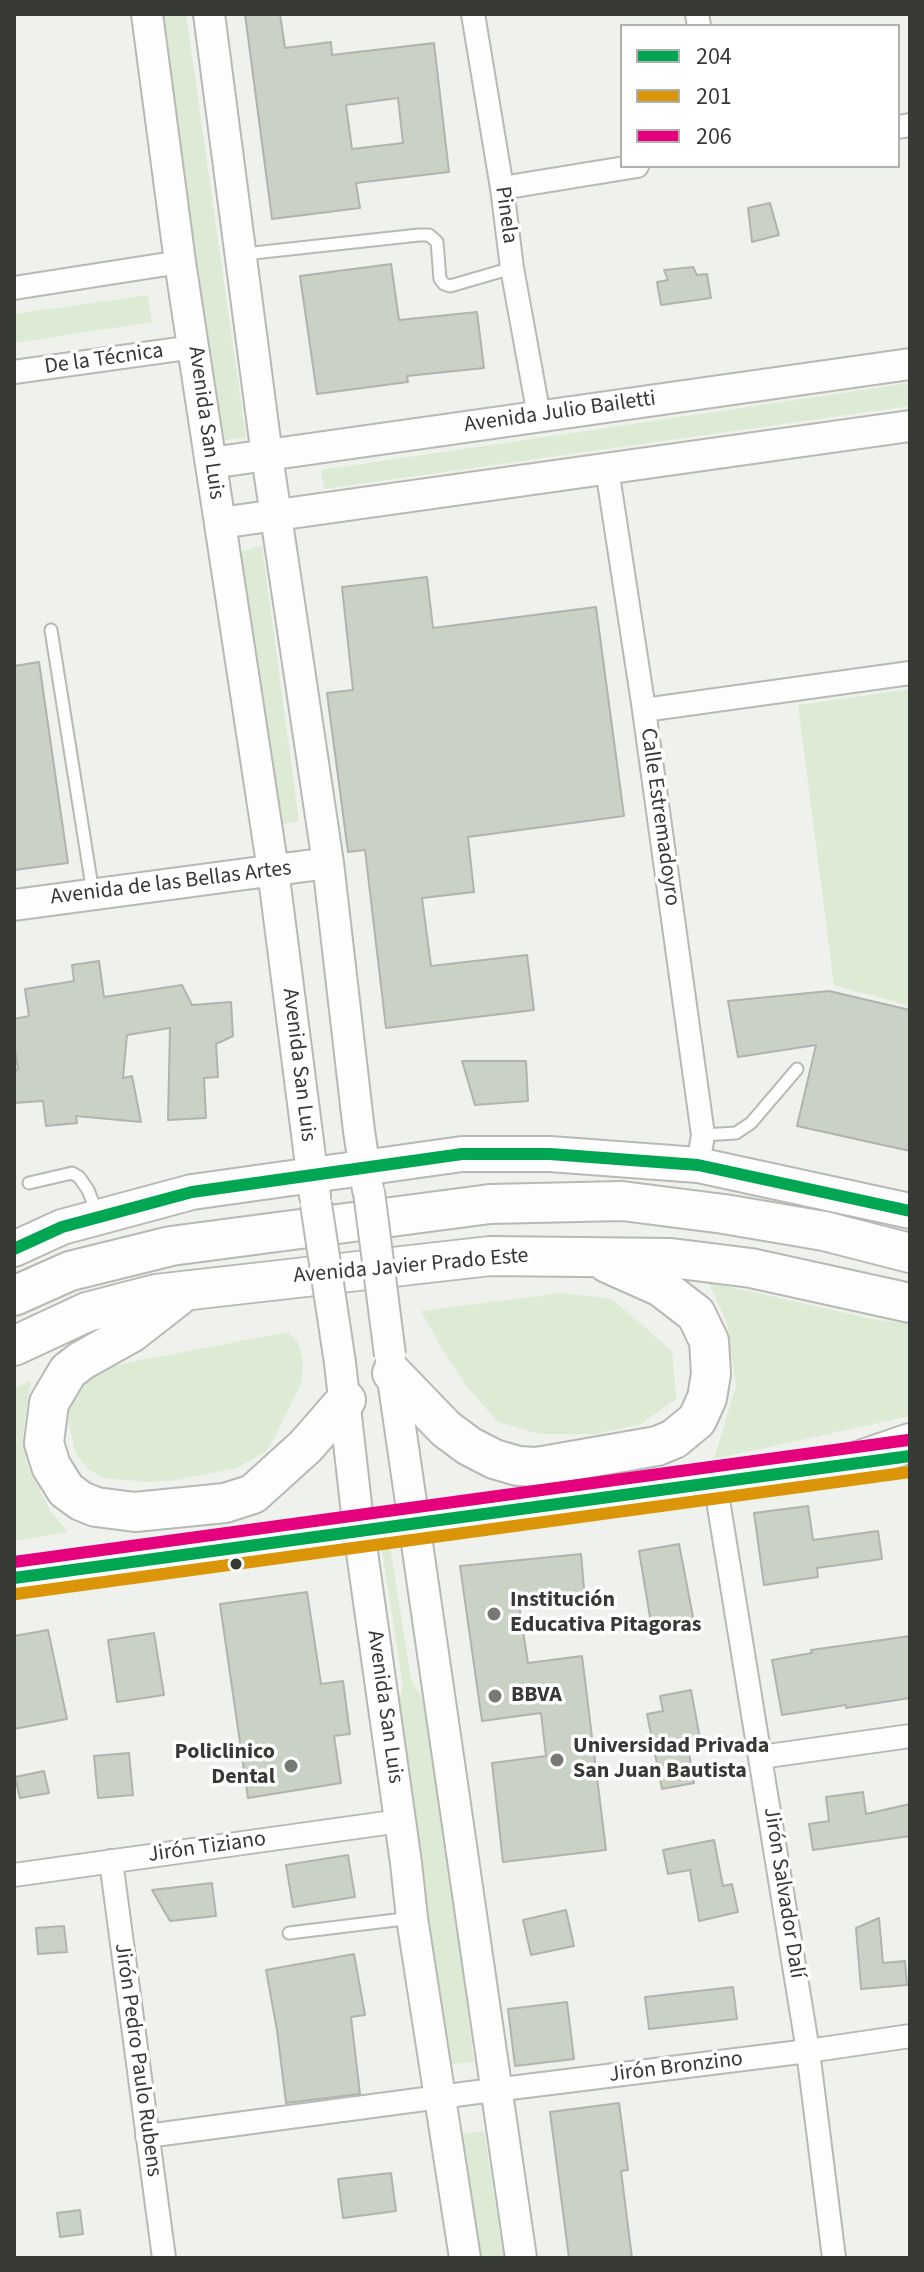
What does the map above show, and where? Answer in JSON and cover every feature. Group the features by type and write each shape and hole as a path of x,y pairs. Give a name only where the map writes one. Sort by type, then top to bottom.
{"highway":[{"path":"14,1296 70,1271 171,1246 490,1204 622,1201 812,1229 910,1253"},
{"name":"Avenida Javier Prado Este","path":"14,1346 87,1312 156,1294 490,1256 671,1258 751,1268 910,1303"},
{"path":"391,1364 446,1429 494,1459 518,1466 537,1467 657,1446 674,1439 697,1420 707,1398 711,1374 709,1341 696,1314 661,1287 590,1256"},
{"path":"186,1289 131,1333 68,1371 49,1403 44,1443 51,1466 66,1490 81,1501 96,1507 135,1512 225,1503 253,1494 306,1446 346,1400"},
{"path":"843,1466 910,1443"}],"main road":[{"name":"Avenida San Luis","path":"147,14 180,262 273,870 314,1190 346,1400 359,1531 412,1918 465,2258"},
{"path":"209,14 267,456 328,863 413,1523 521,2258"},
{"name":"Avenida Julio Bailetti","path":"211,463 910,364"},
{"path":"220,523 910,426"},
{"name":"Avenida de las Bellas Artes","path":"14,905 328,863"},
{"path":"14,1249 62,1227 192,1192 314,1190 367,1180 462,1154 700,1150 910,1211"},
{"path":"14,1578 910,1456"}],"street":[{"name":"Pinela","path":"473,14 512,268 539,416"},
{"path":"502,188 625,168"},
{"path":"14,288 180,262"},
{"name":"De la Técnica","path":"14,372 194,347"},
{"name":"Calle Estremadoyro","path":"607,469 644,710 700,1150"},
{"path":"644,710 910,673"},
{"name":"Jirón Salvador Dalí","path":"715,1482 808,2051 834,2258"},
{"path":"761,1757 910,1736"},
{"name":"Jirón Tiziano","path":"14,1875 400,1821"},
{"name":"Jirón Pedro Paulo Rubens","path":"111,1861 164,2258"},
{"name":"Jirón Bronzino","path":"147,2136 910,2036"}],"lane":[{"path":"241,254 429,235 437,242 440,279 444,284 450,286 512,268"},
{"path":"51,630 93,893"},
{"path":"700,1150 751,1123 797,1069"},
{"path":"29,1183 72,1173 79,1177 98,1216"},
{"path":"289,1933 412,1918"}],"green space":[{"path":"157,14 186,14 246,437 219,441"},
{"path":"148,295 152,322 14,343 14,314"},
{"path":"910,383 910,406 324,489 321,470"},
{"path":"262,546 299,821 276,825 235,553"},
{"path":"910,689 910,1006 834,985 798,705"},
{"path":"708,1282 872,1319 910,1324 910,1416 714,1459 736,1386 727,1323"},
{"path":"562,1293 612,1299 672,1351 676,1399 641,1424 597,1434 540,1434 498,1422 468,1388 421,1311"},
{"path":"289,1332 298,1343 303,1360 301,1384 265,1452 237,1468 177,1480 147,1482 104,1478 88,1469 76,1454 68,1420 72,1398 81,1383 100,1368"},
{"path":"31,1380 23,1433 28,1467 51,1512 68,1532 14,1541 14,1389"},
{"path":"381,1545 390,1546 411,1679 428,1708 474,2062 446,2064 397,1710 403,1685"},
{"path":"484,2131 504,2258 475,2258 457,2135"}],"building":[{"path":"245,14 280,14 285,48 331,42 332,55 434,43 449,172 356,183 360,208 272,219","holes":["398,98 403,143 352,149 346,105"]},
{"path":"770,203 779,235 752,242 748,208"},
{"path":"391,264 399,320 477,312 484,368 407,376 408,382 317,394 300,276"},
{"path":"693,267 697,275 707,274 711,298 661,305 657,282 668,280 664,270"},
{"path":"427,577 433,628 596,607 624,816 468,837 474,892 422,898 431,966 527,955 534,1010 386,1028 365,850 348,852 327,693 353,690 342,587"},
{"path":"39,662 68,863 14,870 14,666"},
{"path":"99,961 104,997 182,985 192,1005 231,1002 233,1036 216,1044 218,1077 204,1078 206,1118 168,1120 170,1028 127,1035 123,1078 132,1076 141,1122 76,1116 77,1123 46,1126 43,1101 14,1103 14,1071 18,1069 14,1019 29,1016 25,989 74,981 72,965"},
{"path":"829,991 910,1010 910,1151 797,1126 816,1045 738,1057 728,1001"},
{"path":"462,1061 526,1061 528,1101 475,1105"},
{"path":"808,1506 813,1540 878,1531 882,1559 817,1568 818,1577 764,1585 754,1513"},
{"path":"679,1544 694,1622 652,1629 639,1551"},
{"name":"Universidad Privada San Juan Bautista","path":"581,1554 585,1600 519,1605 528,1663 582,1656 606,1850 503,1862 492,1763 546,1756 541,1713 482,1721 460,1566"},
{"path":"307,1592 321,1684 343,1681 350,1734 334,1736 341,1783 248,1798 220,1604"},
{"path":"48,1630 67,1719 14,1729 14,1636"},
{"path":"154,1633 164,1695 117,1702 108,1640"},
{"path":"910,1636 910,1698 782,1715 772,1660 812,1653 811,1650"},
{"path":"691,1690 701,1744 688,1747 694,1783 662,1789 647,1714 663,1711 660,1696"},
{"path":"129,1753 133,1795 98,1798 94,1756"},
{"path":"44,1771 49,1793 20,1798 15,1777"},
{"path":"863,1792 866,1814 910,1804 910,1836 813,1850 809,1824 829,1821 826,1797"},
{"path":"714,1840 723,1886 732,1884 738,1912 699,1921 690,1870 668,1874 663,1850"},
{"path":"348,1855 355,1897 293,1907 286,1865"},
{"path":"212,1883 216,1916 170,1921 152,1890"},
{"path":"566,1910 574,1946 531,1955 523,1920"},
{"path":"879,1918 883,1963 905,1961 907,1985 861,1989 856,1928"},
{"path":"64,1926 67,1952 38,1954 36,1928"},
{"path":"354,1954 365,2015 351,2017 360,2094 286,2103 266,1970"},
{"path":"733,1987 737,2019 649,2029 645,1997"},
{"path":"567,2002 574,2059 515,2066 508,2009"},
{"path":"619,2103 628,2170 621,2171 632,2258 569,2258 550,2112"},
{"path":"391,2173 396,2211 343,2218 338,2179"},
{"path":"80,2210 83,2234 60,2237 57,2213"}],"transit line":[{"name":"204","path":"14,1249 62,1227 192,1192 462,1154 550,1154 698,1165 910,1211"},
{"name":"206","path":"14,1562 908,1440"},
{"name":"204","path":"14,1578 910,1456"},
{"name":"201","path":"16,1594 910,1472"}],"place":[{"name":"Institución Educativa Pitagoras","path":"494,1614"},
{"name":"BBVA","path":"495,1696"},
{"name":"Universidad Privada San Juan Bautista","path":"557,1760"},
{"name":"Policlinico Dental","path":"291,1766"}]}
